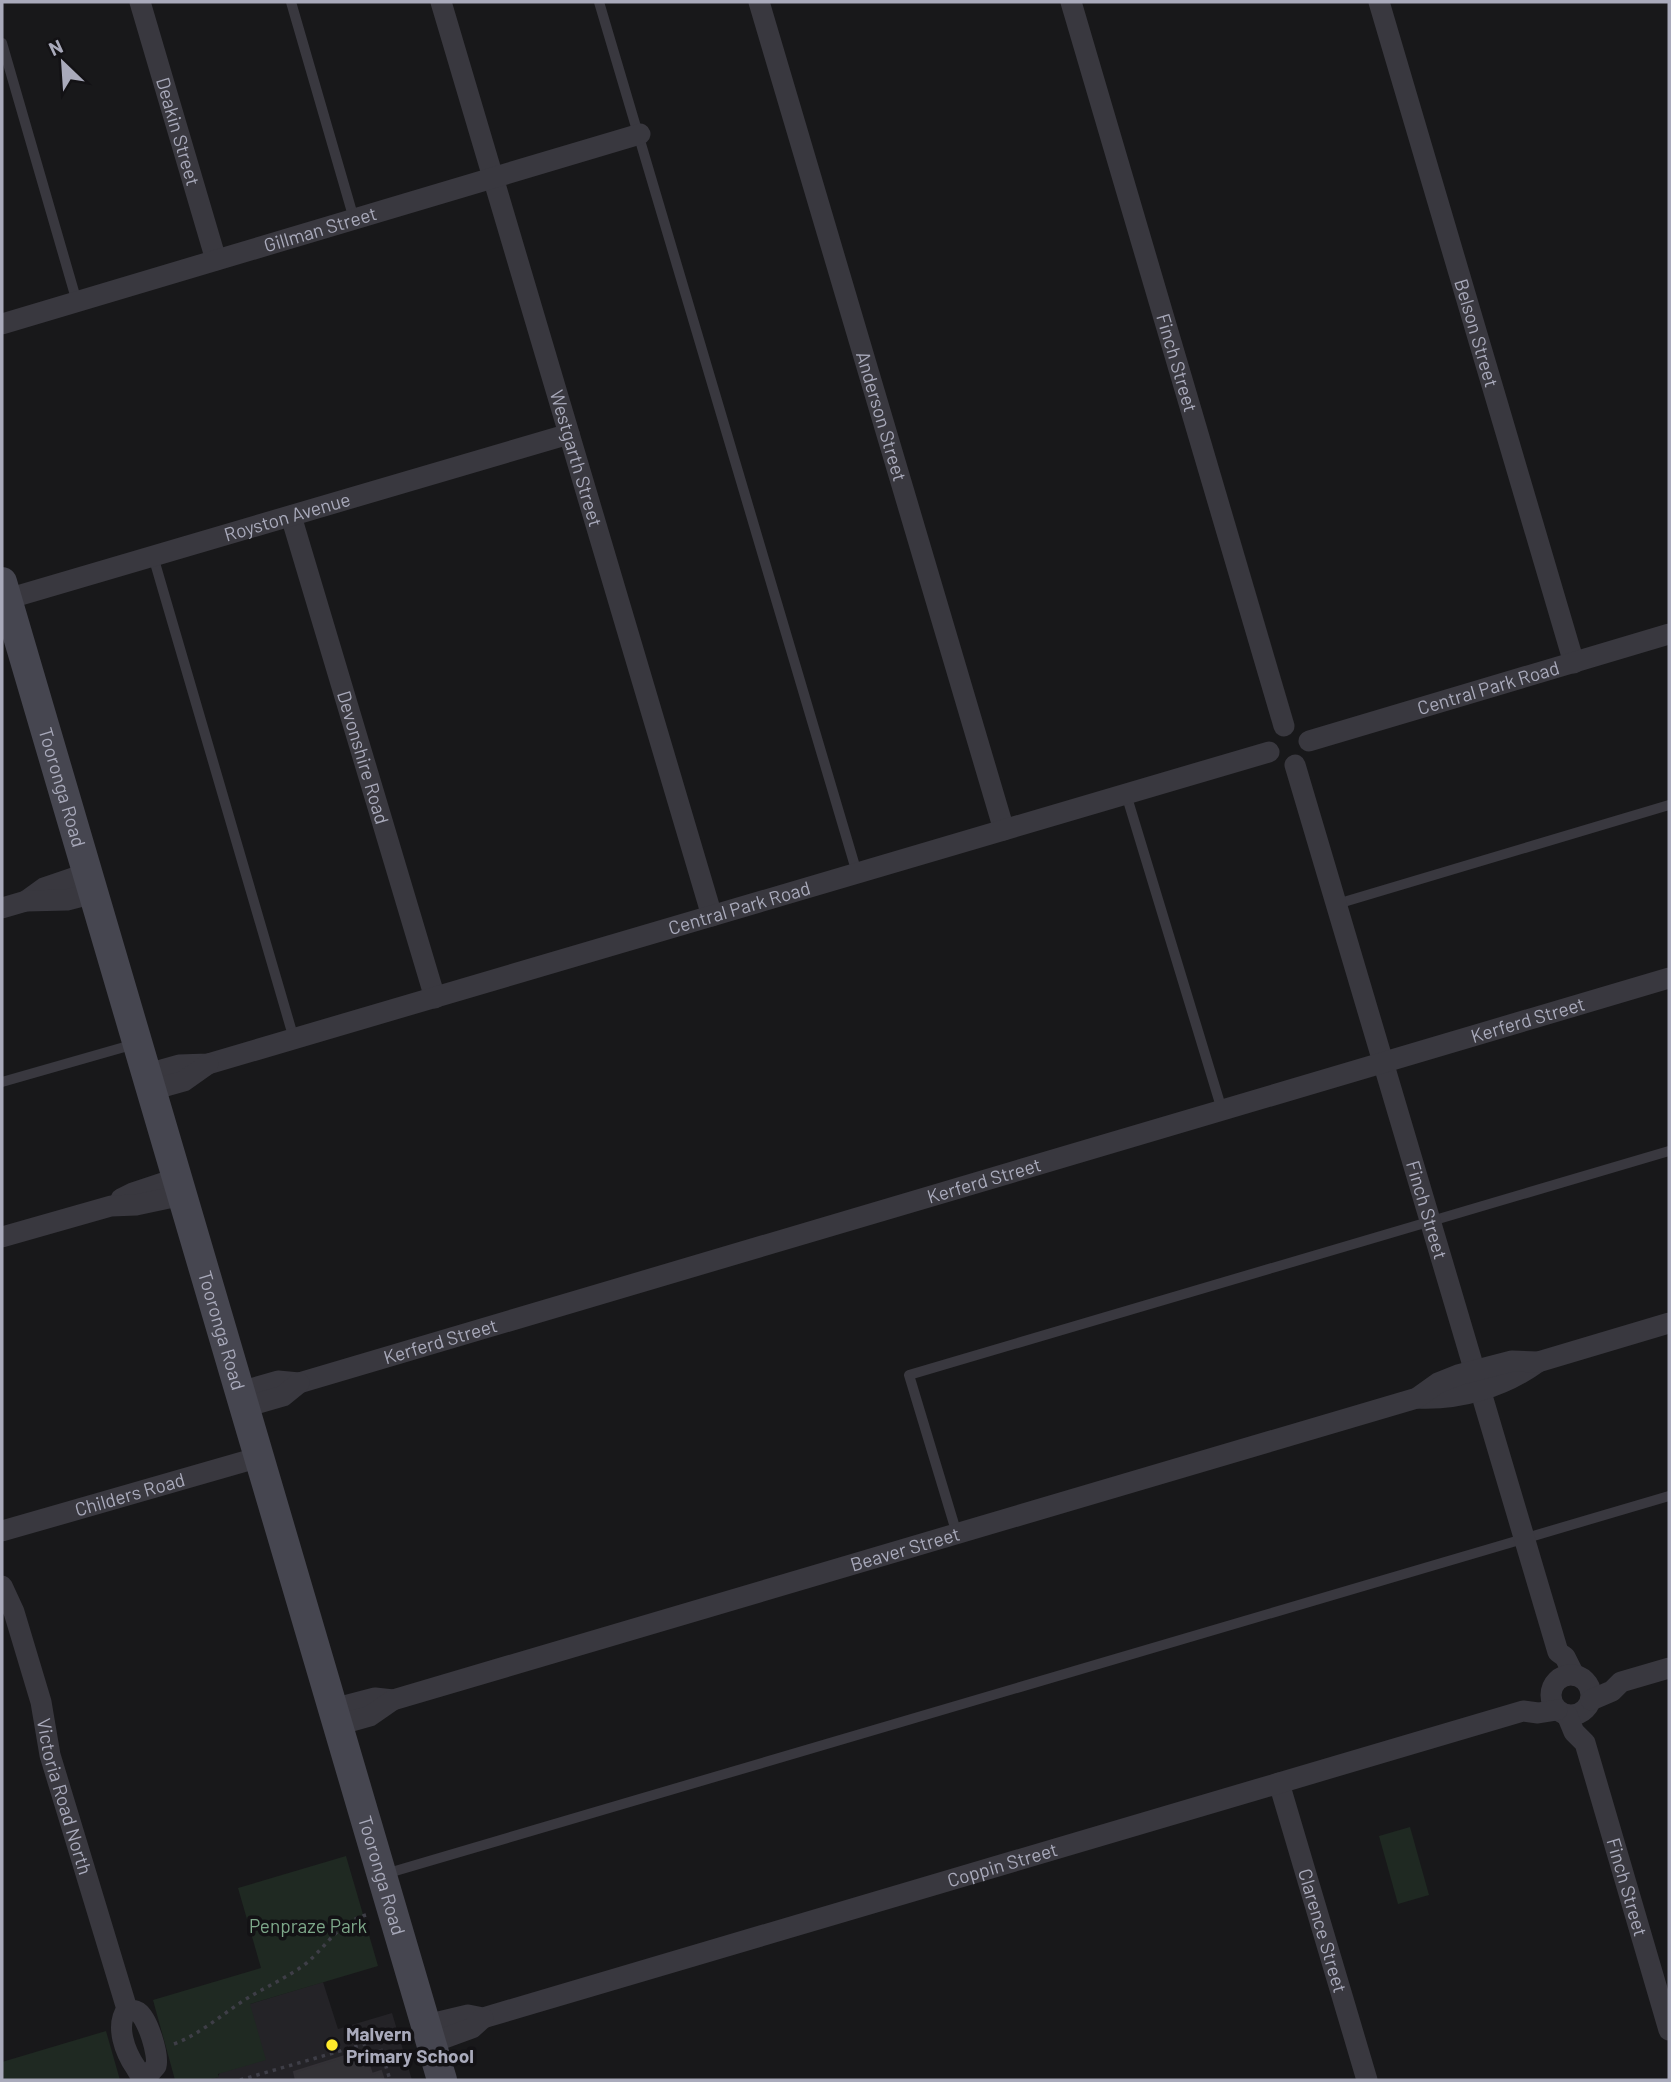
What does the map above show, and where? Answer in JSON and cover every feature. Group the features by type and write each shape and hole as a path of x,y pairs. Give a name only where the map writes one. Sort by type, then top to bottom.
{"main road":[{"name":"Tooronga Road","path":"4,596 181,1186 442,2080"}],"street":[{"name":"Deakin Street","path":"140,2 216,260"},
{"name":"Westgarth Street","path":"441,2 712,916"},
{"name":"Anderson Street","path":"759,2 1004,830"},
{"name":"Finch Street","path":"1071,2 1284,726"},
{"name":"Belson Street","path":"1379,2 1574,663"},
{"name":"Gillman Street","path":"2,324 640,134"},
{"name":"Royston Avenue","path":"4,596 153,556 569,434"},
{"name":"Devonshire Road","path":"291,516 435,998"},
{"name":"Central Park Road","path":"1309,741 1669,634"},
{"path":"1284,726 1300,728 1309,741 1307,756 1296,765 1279,764 1269,752 1271,736 1284,726"},
{"name":"Central Park Road","path":"149,1082 184,1081 208,1064 1269,752"},
{"name":"Finch Street","path":"1296,765 1558,1652 1565,1657 1574,1732 1585,1743 1668,2018"},
{"path":"2,908 26,901 67,900 91,883"},
{"name":"Kerferd Street","path":"243,1399 283,1396 299,1382 1669,978"},
{"path":"2,1237 111,1206 136,1205 181,1186"},
{"name":"Beaver Street","path":"336,1717 370,1716 393,1700 1417,1398 1438,1384 1477,1380 1512,1361 1538,1362 1669,1323"},
{"name":"Childers Road","path":"2,1531 260,1457"},
{"name":"Victoria Road North","path":"2,1586 14,1612 41,1702 50,1755 127,2009"},
{"name":"Coppin Street","path":"429,2034 472,2028 483,2018 1523,1711 1538,1713 1571,1695 1612,1691 1621,1682 1669,1668"},
{"name":"Clarence Street","path":"1279,1783 1367,2080"}],"lane":[{"path":"291,2 354,219"},
{"path":"600,2 858,873"},
{"path":"2,43 77,302"},
{"path":"153,556 294,1039"},
{"path":"1126,794 1222,1110"},
{"path":"1337,904 1669,805"},
{"path":"2,1082 138,1044"},
{"path":"957,1534 909,1375 1669,1151"},
{"path":"382,1875 1669,1496"}],"path":[{"path":"174,2044 198,2033 243,2001 304,1964 352,1919 366,1915"},
{"path":"240,2080 378,2040 390,2080"}],"shaded area":[{"name":"Malvern Primary School","path":"323,1982 338,2029 392,2013 412,2080 207,2080 218,2077 250,2004"}],"green space":[{"path":"1410,1827 1429,1895 1398,1904 1379,1836"},
{"name":"Penpraze Park","path":"346,1856 378,1966 250,2004 266,2060 218,2074 219,2077 207,2080 175,2080 153,2000 261,1968 238,1888"},
{"path":"106,2031 120,2080 4,2080 2,2062"}],"building":[{"path":"364,2050 372,2074 381,2071 384,2080 296,2080 294,2072"}],"place":[{"name":"Malvern Primary School","path":"332,2045"}]}
